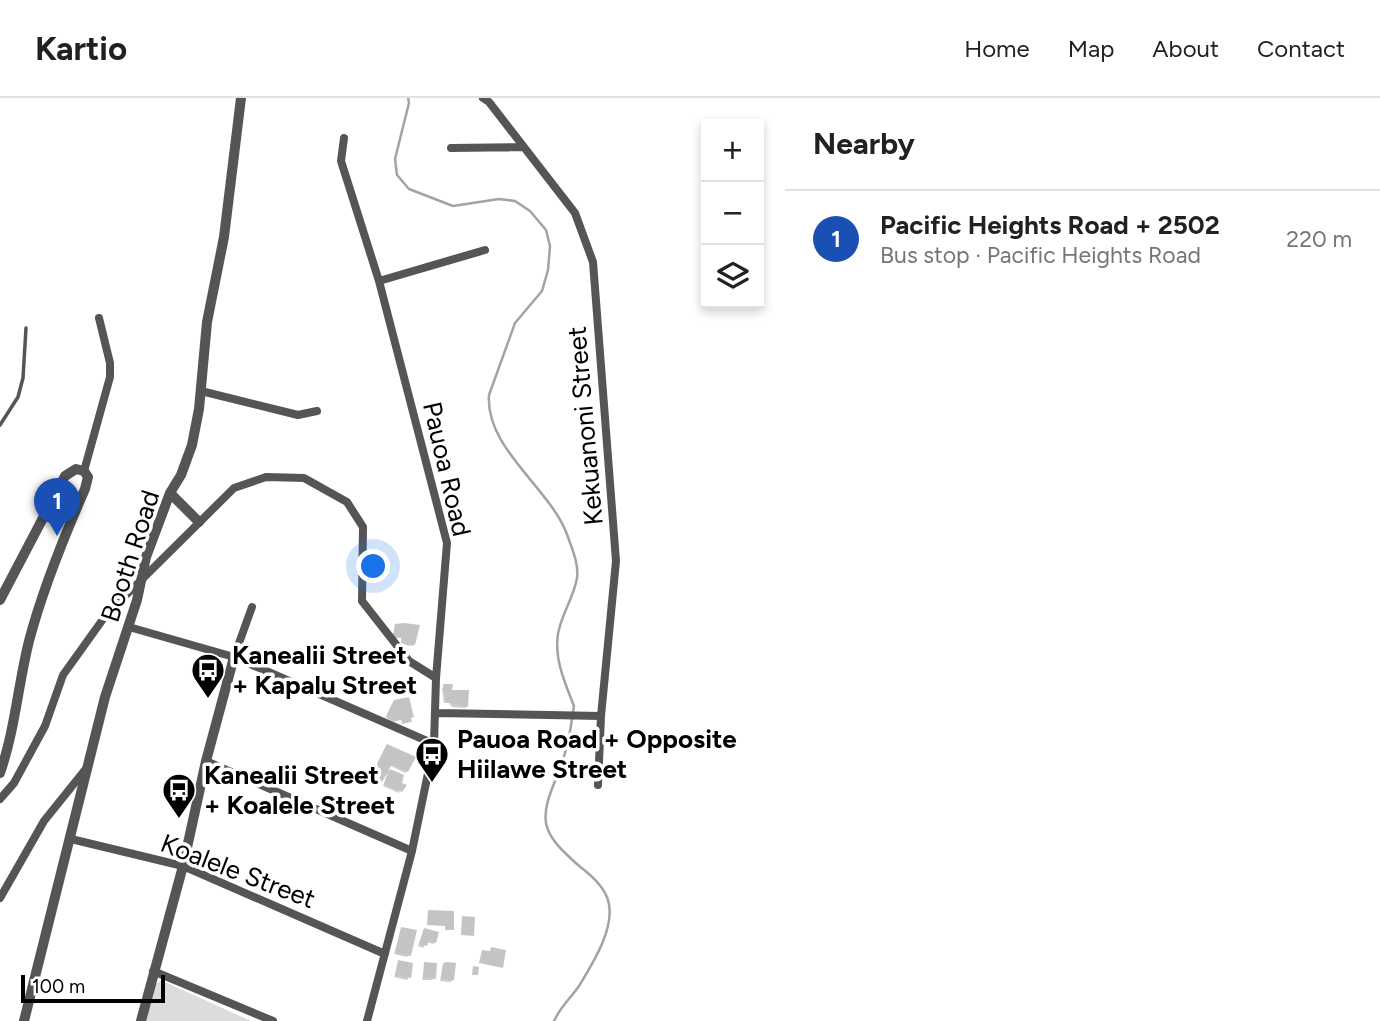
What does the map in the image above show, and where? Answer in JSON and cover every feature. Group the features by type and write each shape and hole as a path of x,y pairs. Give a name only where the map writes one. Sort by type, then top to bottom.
{"street":[{"name":"Booth Road","path":"24,1021 104,697 129,627 146,557 170,493 181,475 192,445 201,391 206,335 225,237 241,98"},
{"name":"Kekuanoni Street","path":"489,99 575,213 593,262 616,561 601,716 598,785"},
{"name":"Pauoa Road","path":"344,138 341,161 379,281 447,543 436,678 434,744 412,851 367,1021"},
{"path":"451,148 523,147"},
{"path":"379,281 485,250"},
{"path":"84,471 110,377 110,363 99,318"},
{"path":"201,391 298,415 317,411"},
{"path":"0,600 65,476 76,469 84,471 88,477 87,482 43,592 29,643 11,738 0,773"},
{"path":"0,799 14,783 45,726 63,675 106,615 234,488 266,477 304,478 346,502 363,527 362,601 409,661 436,678"},
{"path":"170,493 199,522"},
{"path":"141,1021 183,866 206,761 234,657 252,607"},
{"path":"129,627 234,657 434,744"},
{"path":"436,713 601,716"},
{"path":"206,761 412,851"},
{"path":"0,898 44,821 88,768"},
{"name":"Koalele Street","path":"71,839 183,866 385,954"},
{"path":"153,971 273,1021"}],"lane":[{"path":"0,425 18,397 23,378 26,328"}],"shaded area":[{"path":"160,981 251,1021 145,1021 154,985"}],"building":[{"path":"395,624 420,625 415,645 402,644 403,637 393,637"},
{"path":"443,684 453,684 452,690 469,690 468,707 446,702"},
{"path":"409,697 414,717 411,718 412,722 403,723 402,719 396,721 386,716 394,700"},
{"path":"387,744 416,757 408,772 392,764 382,782 370,777"},
{"path":"390,769 404,775 402,783 407,785 402,792 384,784"},
{"path":"428,910 454,911 454,930 445,930 445,926 427,925"},
{"path":"462,916 475,917 474,936 461,935"},
{"path":"401,927 417,930 411,956 395,952"},
{"path":"424,928 439,932 436,943 429,940 427,946 419,944"},
{"path":"491,947 506,950 503,968 479,963 482,950 490,951"},
{"path":"398,960 413,963 411,978 395,975"},
{"path":"424,962 437,963 436,979 423,978"},
{"path":"443,963 456,963 454,980 441,979"},
{"path":"473,966 479,967 478,975 472,975"}],"waterway":[{"path":"408,98 395,159 397,175 409,189 453,206 499,199 515,201 530,211 546,230 550,246 548,270 542,291 515,323 489,395 491,415 497,433 560,519 575,557 577,578 557,643 559,662 574,706 573,712"},
{"path":"554,1021 591,966 607,931 610,908 601,887 559,846 546,823 548,801 563,760 572,719"}],"place":[{"name":"Pacific Heights Road + 2502","path":"57,536"},
{"name":"Kanealii Street + Kapalu Street","path":"208,700"},
{"name":"Pauoa Road + Opposite Hiilawe Street","path":"432,784"},
{"name":"Kanealii Street + Koalele Street","path":"179,820"}]}
